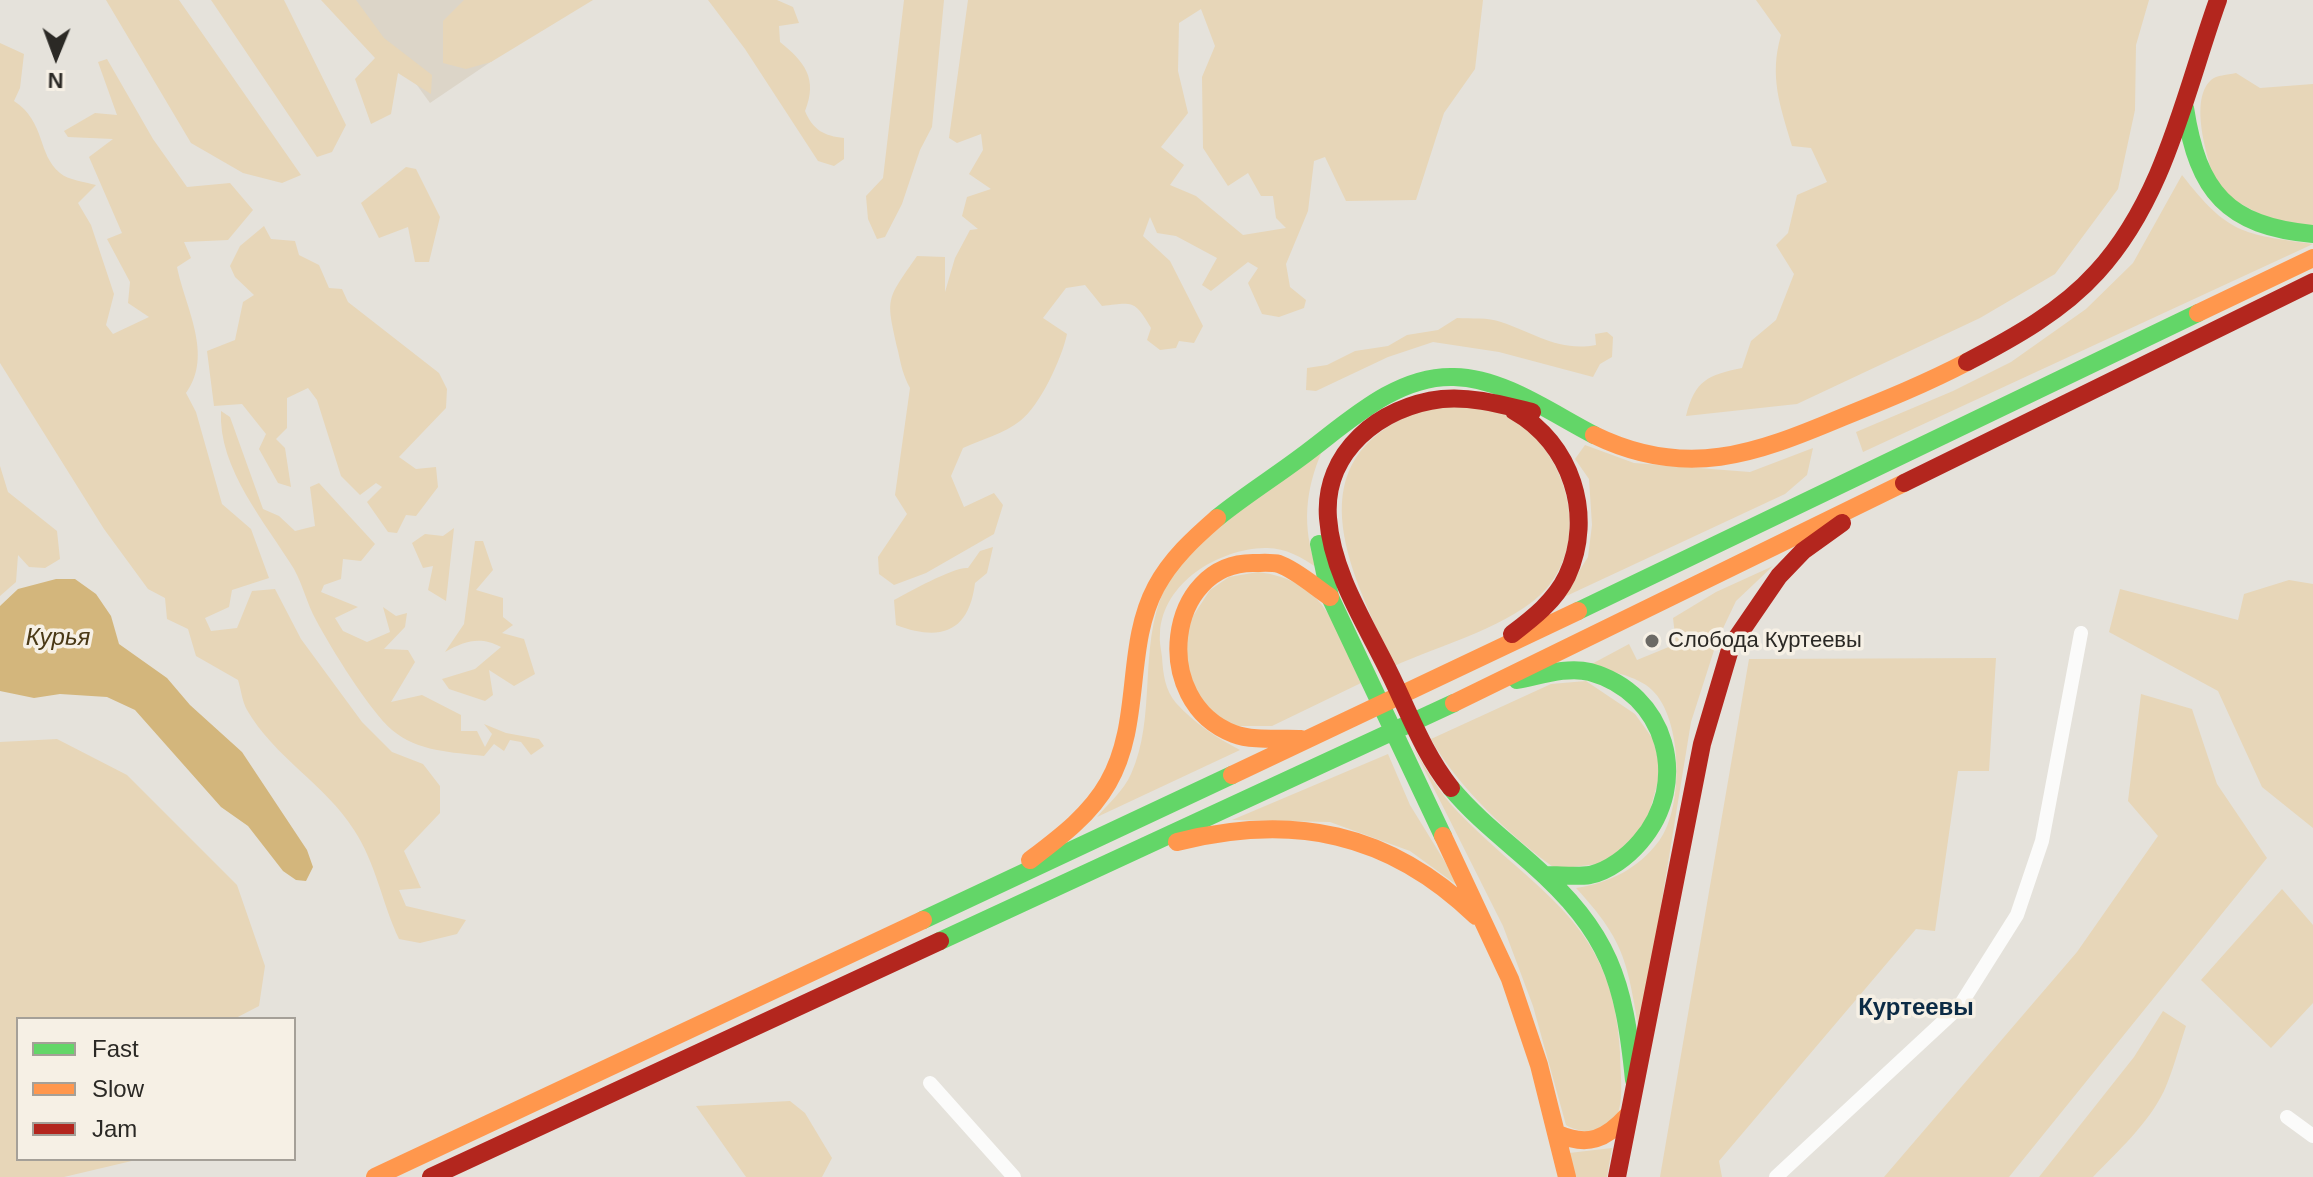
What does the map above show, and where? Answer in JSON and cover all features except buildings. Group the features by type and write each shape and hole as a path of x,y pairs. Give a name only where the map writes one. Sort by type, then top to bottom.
{"main road":[{"path":"982,893 1058,840 1090,810 1115,776 1132,714 1144,620 1156,588 1173,561 1237,502 1356,414 1395,390 1433,378 1474,378 1524,396 1626,448 1652,454 1732,457 1765,449 1976,358 2043,317 2118,249 2145,205 2218,0"},
{"path":"2184,99 2193,160 2211,192 2248,219 2286,232 2313,234"},
{"path":"375,1177 1479,659 2313,258"},
{"path":"431,1177 1492,685 2313,282"},
{"path":"1574,424 1483,399 1451,396 1418,402 1389,414 1353,440 1334,469 1327,522 1336,561 1436,768 1465,802 1547,875 1584,916 1602,942 1616,975 1634,1080"},
{"path":"1479,659 1540,613 1554,596 1574,560 1579,521 1572,483 1544,429 1525,415 1483,399"},
{"path":"1356,414 1330,449 1320,481 1315,518 1330,597 1494,940 1539,1065 1567,1177"},
{"path":"1617,1177 1702,744 1731,646 1779,576 1803,551 1879,497"},
{"path":"1318,734 1266,741 1227,731 1211,722 1189,700 1180,684 1175,647 1179,624 1194,590 1210,574 1229,564 1247,561 1283,564 1308,576 1330,597"},
{"path":"1492,685 1572,670 1608,678 1625,686 1642,700 1656,720 1666,745 1669,767 1664,798 1653,825 1635,852 1595,876 1562,878 1547,875"},
{"path":"1092,871 1217,832 1275,828 1334,835 1381,850 1440,882 1475,914 1494,940"},
{"path":"1558,1134 1574,1142 1593,1144 1612,1134 1628,1115"}],"street":[{"path":"1776,1177 1959,1007 2017,915 2042,841 2081,633"},
{"path":"930,1083 1014,1177"},
{"path":"2287,1117 2313,1136"}],"shaded area":[{"path":"106,0 179,0 301,175 282,183 243,173 191,143"},
{"path":"211,0 284,0 346,125 332,152 317,157"},
{"path":"321,0 356,0 384,38 432,75 431,94 398,73 391,114 371,124 355,79 375,58"},
{"path":"355,0 582,0 430,103"},
{"path":"464,0 593,0 491,62 466,69 443,63 443,21"},
{"path":"708,0 777,0 793,7 799,23 779,26 780,42 807,72 810,90 805,111 808,118 820,131 844,138 844,159 834,166 818,161 745,49"},
{"path":"904,0 944,0 932,127 920,150 902,204 885,237 877,239 868,219 866,196 883,178"},
{"path":"968,0 1483,0 1475,69 1444,113 1416,200 1346,201 1325,157 1314,161 1308,211 1286,264 1290,287 1306,300 1304,308 1279,317 1262,314 1248,283 1258,268 1248,262 1211,291 1202,285 1217,258 1176,236 1157,233 1150,217 1143,236 1170,261 1203,326 1194,343 1179,341 1176,348 1160,350 1147,340 1151,328 1137,308 1127,304 1102,306 1085,285 1066,288 1043,318 1067,334 1042,393 1028,414 1014,425 963,448 951,476 964,507 994,493 1003,505 994,534 926,573 894,585 879,574 878,557 907,514 895,495 910,388 902,370 894,333 891,300 917,256 945,257 945,292 955,258 970,230 978,229 962,216 967,197 991,189 969,174 983,150 981,134 957,143 949,138","holes":["1201,9 1215,46 1202,77 1203,148 1228,186 1248,173 1261,196 1273,196 1276,218 1286,228 1243,235 1196,196 1170,185 1184,165 1161,147 1188,113 1178,71 1179,23"]},
{"path":"1756,0 2149,0 2136,45 2135,110 2118,189 2055,274 1980,318 1797,404 1686,416 1699,387 1720,373 1742,368 1751,341 1776,320 1794,274 1776,245 1788,233 1797,195 1827,182 1811,148 1792,146 1776,78 1781,35"},
{"path":"0,43 24,54 20,88 14,101 31,118 53,165 67,177 96,185 78,203 91,225 114,294 106,325 113,334 149,317 128,303 130,282 107,239 122,233 89,157 113,139 68,137 64,131 95,113 117,115 98,62 107,59 153,139 187,187 230,183 253,210 228,240 184,242 191,258 177,267 198,347 198,363 186,393 196,412 222,504 251,529 269,578 232,590 229,607 205,618 211,631 237,628 252,591 275,589 301,639 362,722 392,752 423,764 440,786 440,813 404,851 421,888 399,890 406,906 466,920 457,934 420,943 399,939 368,856 354,830 329,798 258,727 245,706 238,680 196,656 188,629 167,619 165,598 148,589 104,529 0,363"},
{"path":"2236,73 2260,88 2313,84 2313,228 2276,223 2219,192 2203,135 2201,103 2204,90 2211,80"},
{"path":"406,167 416,169 440,217 429,262 415,262 408,227 379,238 361,203"},
{"path":"2182,175 2212,209 2238,228 2313,244 1863,452 1856,432 1953,391 2011,362 2086,309 2133,263"},
{"path":"264,226 271,239 295,241 299,255 319,265 329,288 342,289 348,302 439,373 447,389 446,408 399,457 416,469 436,467 438,487 416,516 406,515 397,533 388,532 367,502 382,487 376,483 360,495 341,476 317,400 308,388 287,398 287,428 276,439 285,448 291,487 278,483 259,449 266,434 242,404 214,406 207,351 235,340 243,302 254,295 235,277 230,266 240,246"},
{"path":"1457,318 1496,320 1570,346 1596,345 1595,334 1607,332 1613,337 1612,357 1600,364 1593,377 1499,352 1433,342 1388,357 1316,391 1306,390 1307,368 1327,365 1355,351 1388,346 1407,335 1438,330"},
{"path":"1450,402 1504,414 1525,428 1542,446 1556,468 1565,492 1569,517 1568,542 1561,566 1547,588 1533,601 1496,624 1394,666 1353,569 1344,535 1342,502 1349,472 1367,444 1398,421"},
{"path":"221,411 230,417 263,509 279,516 295,531 315,526 310,487 319,483 375,544 361,561 343,559 341,579 324,585 321,592 358,607 335,618 343,631 367,642 390,632 383,607 396,616 407,613 405,627 384,649 408,650 415,662 391,702 422,695 461,715 461,731 477,731 485,747 492,734 484,724 506,733 539,739 544,746 531,755 521,742 510,740 504,751 494,744 484,756 448,752 413,743 383,721 331,646 294,569 235,474 222,433"},
{"path":"1585,445 1634,463 1750,472 1813,448 1807,475 1785,494 1562,598 1588,557 1592,525 1589,479 1575,459"},
{"path":"1322,451 1312,480 1307,509 1316,567 1292,553 1272,548 1230,555 1212,562 1182,584 1163,615 1160,642 1169,693 1198,723 1240,750 1097,817 1128,780 1139,752 1156,612 1175,572 1234,514"},
{"path":"0,466 8,492 57,531 60,559 45,568 29,567 18,555 16,582 0,596"},
{"path":"454,528 446,601 428,590 433,566 423,568 412,543 425,534 443,536"},
{"path":"475,541 483,541 493,570 476,590 503,598 503,617 513,625 502,633 524,639 535,674 514,686 489,670 493,695 485,701 449,689 442,679 475,669 501,647 473,641 445,652 464,624"},
{"path":"993,547 987,573 975,583 972,600 959,622 939,632 896,625 894,600 943,575 968,568 980,551"},
{"path":"1773,566 1736,601 1717,641 1691,722 1640,1035 1622,956 1606,924 1576,888 1622,873 1642,859 1659,841 1673,808 1676,786 1674,742 1670,721 1652,690 1630,677 1588,666 1629,644 1637,660 1676,644 1673,618 1716,592"},
{"path":"1258,572 1300,585 1314,596 1335,626 1361,683 1272,726 1231,726 1207,709 1186,679 1184,630 1210,590 1229,577"},
{"path":"2289,580 2313,584 2313,828 2262,787 2218,691 2109,632 2120,589 2238,620 2244,594"},
{"path":"1996,658 1989,771 1958,771 1935,931 1916,929 1719,1161 1722,1177 1660,1177 1749,659"},
{"path":"1586,681 1635,714 1653,739 1661,771 1646,824 1606,863 1556,869 1487,810 1455,774 1431,739 1551,684"},
{"path":"2141,694 2192,709 2217,784 2267,858 2009,1177 1884,1177 2077,952 2158,836 2128,801"},
{"path":"57,739 127,775 237,885 265,966 259,1006 238,1017 16,1017 16,1161 132,1161 64,1177 0,1177 0,742"},
{"path":"1413,747 1451,805 1566,914 1587,941 1603,971 1615,1008 1621,1091 1618,1113 1602,1129 1587,1131 1566,1125 1533,1006 1503,926"},
{"path":"1388,754 1410,805 1461,888 1410,851 1330,822 1232,820"},
{"path":"2282,889 2313,925 2313,1003 2271,1048 2201,980"},
{"path":"2163,1011 2186,1026 2167,1083 2150,1115 2093,1177 2039,1177 2134,1057"},
{"path":"790,1101 805,1113 832,1158 822,1177 746,1177 696,1106"},
{"path":"1612,1148 1607,1177 1574,1177 1569,1153"}],"water":[{"name":"Курья","path":"56,579 75,579 96,594 111,616 119,644 167,678 190,705 242,752 307,850 313,867 306,881 296,880 283,871 248,826 221,807 135,710 107,697 60,694 34,698 0,691 0,606 18,589"}],"traffic: fast":[{"path":"2185,108 2198,162 2222,200 2238,213 2259,223 2313,234"},
{"path":"1578,611 2198,313"},
{"path":"1217,518 1372,404 1412,384 1432,379 1454,377 1491,383 1527,398 1594,435"},
{"path":"1319,544 1330,597 1443,836"},
{"path":"1517,680 1581,670 1616,683 1637,699 1653,719 1663,742 1667,767 1665,793 1656,818 1630,852 1611,866 1590,875 1547,875"},
{"path":"940,941 1454,703"},
{"path":"923,920 1232,775"},
{"path":"1451,788 1558,889 1596,936 1618,986 1634,1080"}],"traffic: slow":[{"path":"2198,313 2313,258"},
{"path":"1594,435 1628,449 1659,456 1690,459 1720,457 1780,442 1906,391 1967,362"},
{"path":"1454,703 1904,483"},
{"path":"1030,860 1083,816 1108,783 1126,735 1146,610 1169,567 1217,518"},
{"path":"1301,739 1241,736 1207,717 1189,694 1180,666 1179,636 1187,608 1202,585 1224,569 1254,563 1279,564 1299,574 1330,597"},
{"path":"1232,775 1578,611"},
{"path":"1177,842 1220,833 1260,830 1300,831 1337,837 1374,848 1409,865 1476,916"},
{"path":"1443,836 1510,979 1539,1065 1567,1177"},
{"path":"375,1177 923,920"},
{"path":"1558,1134 1578,1140 1596,1138 1612,1130 1627,1116"}],"traffic: jam":[{"path":"1967,362 2053,311 2097,272 2120,243 2140,211 2171,143 2218,0"},
{"path":"1904,483 2313,282"},
{"path":"1451,788 1425,748 1343,579 1331,539 1329,494 1335,473 1346,453 1360,436 1397,411 1419,403 1453,398 1532,412"},
{"path":"1512,634 1543,608 1562,585 1575,553 1579,529 1578,505 1563,461 1534,425 1514,411"},
{"path":"1617,1177 1702,744 1731,646 1779,576 1803,551 1842,523"},
{"path":"431,1177 940,941"}],"place":[{"name":"Слобода Куртеевы","path":"1652,641"}],"district":[{"name":"Куртеевы","path":"1916,1008"}]}
